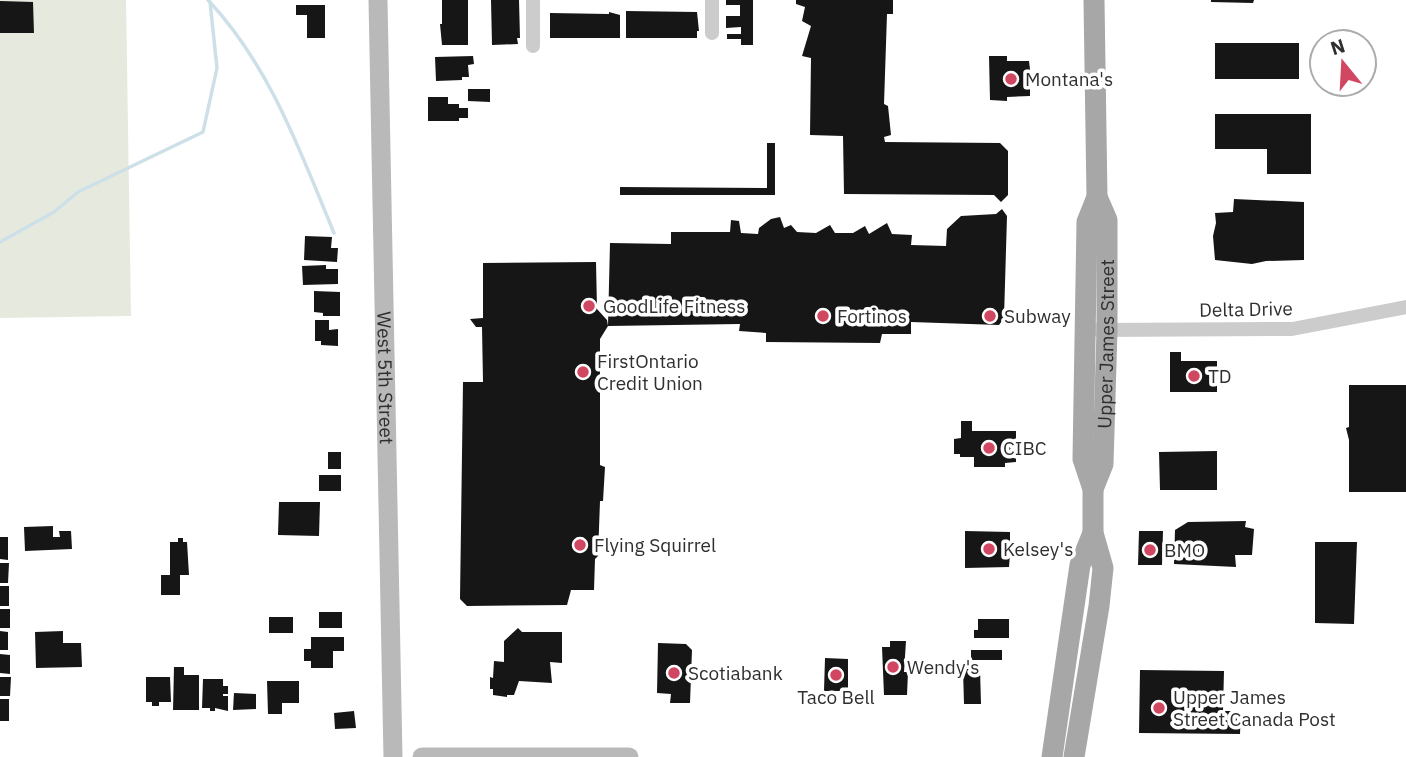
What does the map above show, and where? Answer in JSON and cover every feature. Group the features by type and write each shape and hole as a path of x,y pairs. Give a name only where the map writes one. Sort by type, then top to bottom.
{"main road":[{"name":"Upper James Street","path":"1093,489 1103,464 1107,330 1107,220 1097,197 1094,0"},
{"name":"Upper James Street","path":"1074,757 1103,568 1093,533 1093,489 1083,459 1087,222 1097,197"},
{"name":"Upper James Street","path":"1052,757 1080,565 1093,533"}],"street":[{"name":"West 5th Street","path":"378,0 393,757"},
{"path":"533,0 533,46"},
{"path":"712,0 712,33"},
{"name":"Delta Drive","path":"1085,331 1292,329 1406,307"},
{"path":"422,757 629,757"}],"shaded area":[{"path":"0,0 126,0 131,316 0,318"}],"building":[{"path":"442,0 468,0 468,45 442,45"},
{"path":"491,0 519,0 518,44 492,45"},
{"path":"726,0 753,0 753,45 741,45 741,39 727,39 727,34 741,34 741,27 726,28 726,16 740,16 740,5 726,5"},
{"path":"796,0 893,0 893,14 887,14 884,104 888,106 891,135 884,137 885,142 1000,143 1008,151 1008,195 1001,202 994,195 844,194 843,136 810,135 811,58 802,56 811,26 802,21 805,7 796,4"},
{"path":"1211,0 1254,0 1253,3"},
{"path":"0,1 33,2 34,33 0,33"},
{"path":"296,5 325,5 325,38 307,38 307,15 296,15"},
{"path":"626,11 697,12 697,38 626,38"},
{"path":"609,12 620,15 620,38 550,38 550,13"},
{"path":"1215,43 1299,43 1299,79 1215,79"},
{"path":"473,56 474,64 468,65 469,77 462,77 462,80 436,81 435,57"},
{"name":"Montana's","path":"989,56 1007,56 1007,61 1029,61 1032,86 1030,96 1007,97 1007,101 990,100"},
{"path":"468,89 490,89 490,102 468,101"},
{"path":"428,97 448,97 448,104 459,104 459,108 468,108 468,118 459,118 459,121 428,121"},
{"path":"1215,114 1311,114 1311,174 1267,174 1267,149 1215,149"},
{"path":"767,143 775,143 775,195 620,195 620,187 767,188"},
{"path":"1234,199 1304,202 1304,260 1252,264 1215,260 1215,213 1233,212"},
{"path":"1002,209 1007,216 1004,318 999,325 911,322 911,334 882,334 880,343 766,342 766,333 739,331 740,324 608,326 610,243 671,244 671,232 730,232 731,220 739,221 741,233 758,234 759,228 771,219 780,217 784,228 791,225 797,232 816,233 830,225 835,233 853,233 865,226 869,234 887,223 892,234 912,235 911,245 946,246 947,229 961,216 996,214"},
{"path":"305,236 332,237 331,248 338,248 337,262 304,260"},
{"path":"596,262 597,309 607,320 608,326 600,339 600,465 605,467 594,590 571,590 567,605 467,606 460,599 463,382 483,382 482,327 476,327 470,319 483,318 483,263"},
{"path":"326,265 326,269 338,269 338,284 303,285 302,266"},
{"path":"314,291 340,292 340,316 323,316 323,313 314,312"},
{"path":"315,320 329,320 329,330 338,329 338,346 321,345 321,341 315,341"},
{"name":"TD","path":"1170,352 1181,352 1181,361 1217,361 1217,392 1170,392"},
{"path":"1349,385 1406,385 1406,492 1349,492 1349,440 1346,428 1349,427"},
{"name":"CIBC","path":"961,421 972,421 972,431 1016,431 1016,442 1023,442 1024,456 1016,456 1016,462 1005,463 1005,467 974,467 974,457 954,454 954,439 961,438"},
{"path":"1217,451 1217,490 1160,490 1159,452"},
{"path":"328,452 341,452 341,469 328,469"},
{"path":"319,475 341,475 341,491 319,491"},
{"path":"279,502 320,502 319,536 278,535"},
{"path":"1246,521 1245,527 1254,529 1252,555 1235,555 1236,567 1174,564 1175,530 1188,522"},
{"path":"53,526 53,537 60,537 59,531 71,531 72,549 25,551 24,527"},
{"name":"Kelsey's","path":"965,531 1010,532 1010,544 1014,545 1009,567 965,568"},
{"name":"BMO","path":"1139,531 1163,531 1162,565 1138,565"},
{"path":"0,537 8,537 8,560 0,559"},
{"path":"178,538 187,542 189,575 180,575 180,595 161,595 161,575 170,575 170,542 178,542"},
{"path":"1315,542 1357,542 1354,624 1315,623"},
{"path":"0,563 9,563 8,583 0,583"},
{"path":"0,586 9,586 9,606 0,606"},
{"path":"0,609 10,609 10,628 0,628"},
{"path":"319,612 342,612 342,628 319,628"},
{"path":"269,617 293,617 293,633 269,633"},
{"path":"978,619 1009,619 1009,638 974,638 974,630 978,630"},
{"path":"518,628 522,632 562,632 562,663 550,662 552,683 519,681 514,695 493,695 490,677 493,678 494,661 504,662 504,641"},
{"path":"0,631 8,632 8,650 0,650"},
{"path":"63,631 63,643 81,643 82,667 36,668 35,632"},
{"path":"311,637 344,637 344,651 333,651 333,668 311,668 311,661 304,661 304,649 311,649"},
{"name":"Wendy's","path":"890,641 906,641 904,672 908,672 907,695 884,695 882,647 890,647"},
{"name":"Scotiabank","path":"658,643 686,644 692,650 690,703 670,703 671,694 657,693"},
{"path":"971,650 1002,650 1002,660 971,660"},
{"path":"0,654 10,655 10,674 0,673"},
{"name":"Taco Bell","path":"825,658 848,659 848,691 824,691"},
{"path":"174,667 184,667 184,675 199,675 199,710 173,710"},
{"path":"963,669 980,669 981,704 964,704"},
{"path":"1140,670 1224,671 1223,711 1241,711 1240,734 1139,733"},
{"path":"0,677 11,677 10,696 0,696"},
{"path":"146,677 170,677 171,702 159,702 159,706 152,706 152,702 146,702"},
{"path":"203,679 223,679 223,686 228,686 228,694 223,696 228,696 228,711 202,708"},
{"path":"267,681 299,681 299,703 282,703 282,714 268,714"},
{"path":"234,693 256,694 256,709 233,710"},
{"path":"0,699 9,699 9,721 0,721"},
{"path":"354,711 356,728 335,729 334,713"}],"waterway":[{"path":"208,0 249,53 282,110 334,233"},
{"path":"0,242 54,212 78,192 203,132 217,68 210,2"}],"place":[{"name":"Montana's","path":"1011,79"},
{"name":"GoodLife Fitness","path":"589,306"},
{"name":"Fortinos","path":"823,316"},
{"name":"Subway","path":"990,316"},
{"name":"FirstOntario Credit Union","path":"583,372"},
{"name":"TD","path":"1194,376"},
{"name":"CIBC","path":"989,448"},
{"name":"Flying Squirrel","path":"580,545"},
{"name":"Kelsey's","path":"989,549"},
{"name":"BMO","path":"1150,550"},
{"name":"Wendy's","path":"893,667"},
{"name":"Scotiabank","path":"674,673"},
{"name":"Taco Bell","path":"836,675"},
{"name":"Upper James Street Canada Post","path":"1159,708"}]}
